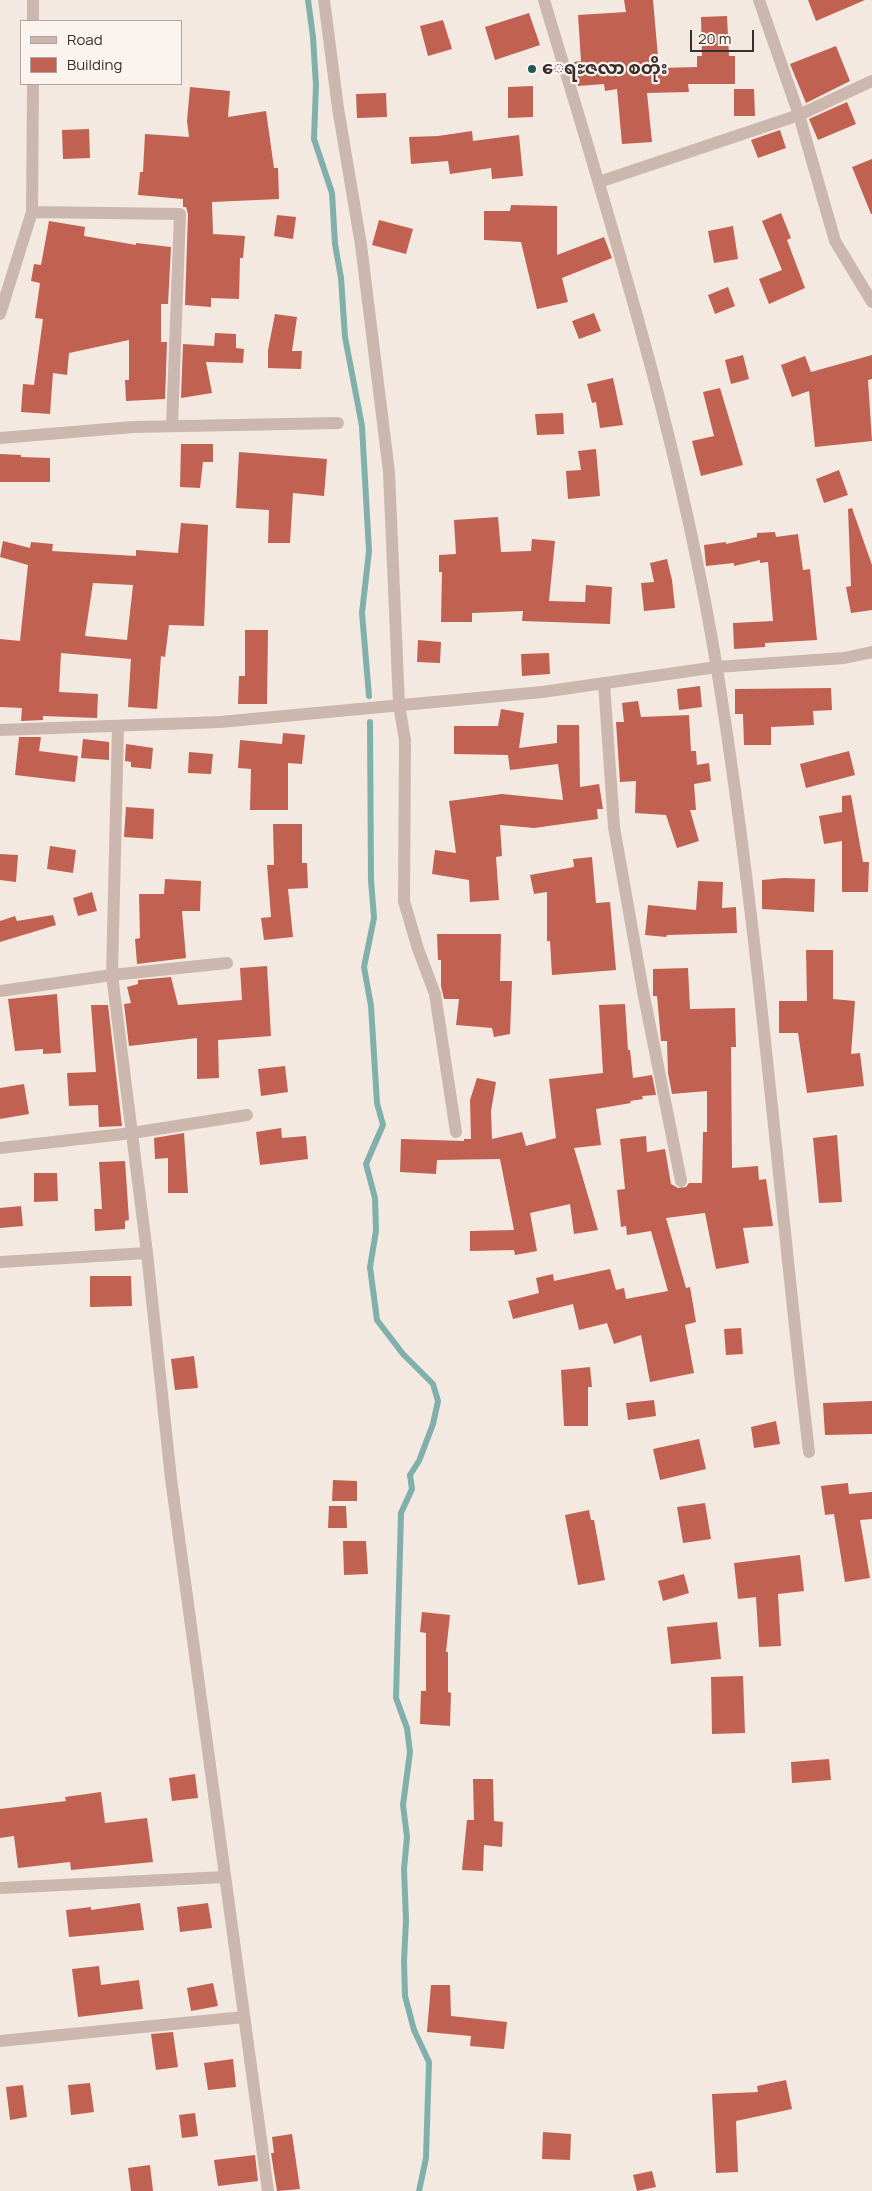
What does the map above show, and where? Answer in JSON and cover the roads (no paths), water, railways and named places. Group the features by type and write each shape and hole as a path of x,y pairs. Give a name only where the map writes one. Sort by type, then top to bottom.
{"street":[{"path":"33,0 33,20"},
{"path":"324,0 338,108 361,245 389,472 399,705 405,740 404,901 418,949 435,994 456,1132"},
{"path":"544,0 636,310 667,428 717,667 758,959 788,1272 809,1452"},
{"path":"759,0 799,115 834,241 872,302"},
{"path":"599,182 799,115 872,81"},
{"path":"0,314 32,212 33,85"},
{"path":"32,212 180,214 172,426"},
{"path":"0,438 133,427 338,423"},
{"path":"0,730 220,722 542,692 717,667 844,658 872,652"},
{"path":"604,683 614,827 643,991 681,1181"},
{"path":"118,726 112,975 147,1252 171,1479 268,2191"},
{"path":"0,991 112,975 227,963"},
{"path":"0,1148 132,1134 247,1115"},
{"path":"0,1262 147,1252"},
{"path":"0,1888 224,1877"},
{"path":"0,2042 244,2017"}],"waterway":[{"path":"308,0 313,37 316,85 314,139 332,193 335,244 341,278 345,337 362,426 369,551 362,613 369,696"},
{"path":"370,722 371,880 374,918 364,967 371,1006 377,1103 383,1125 366,1164 375,1198 376,1231 370,1267 377,1320 403,1354 433,1384 438,1401 433,1424 419,1461 410,1475 412,1489 401,1513 396,1698 407,1728 410,1752 403,1805 407,1837 404,1869 406,1920 405,1996 414,2030 429,2062 426,2158 419,2191"}],"place":[{"name":"ေရႊဇလာ စတိုး","path":"532,69"}]}
